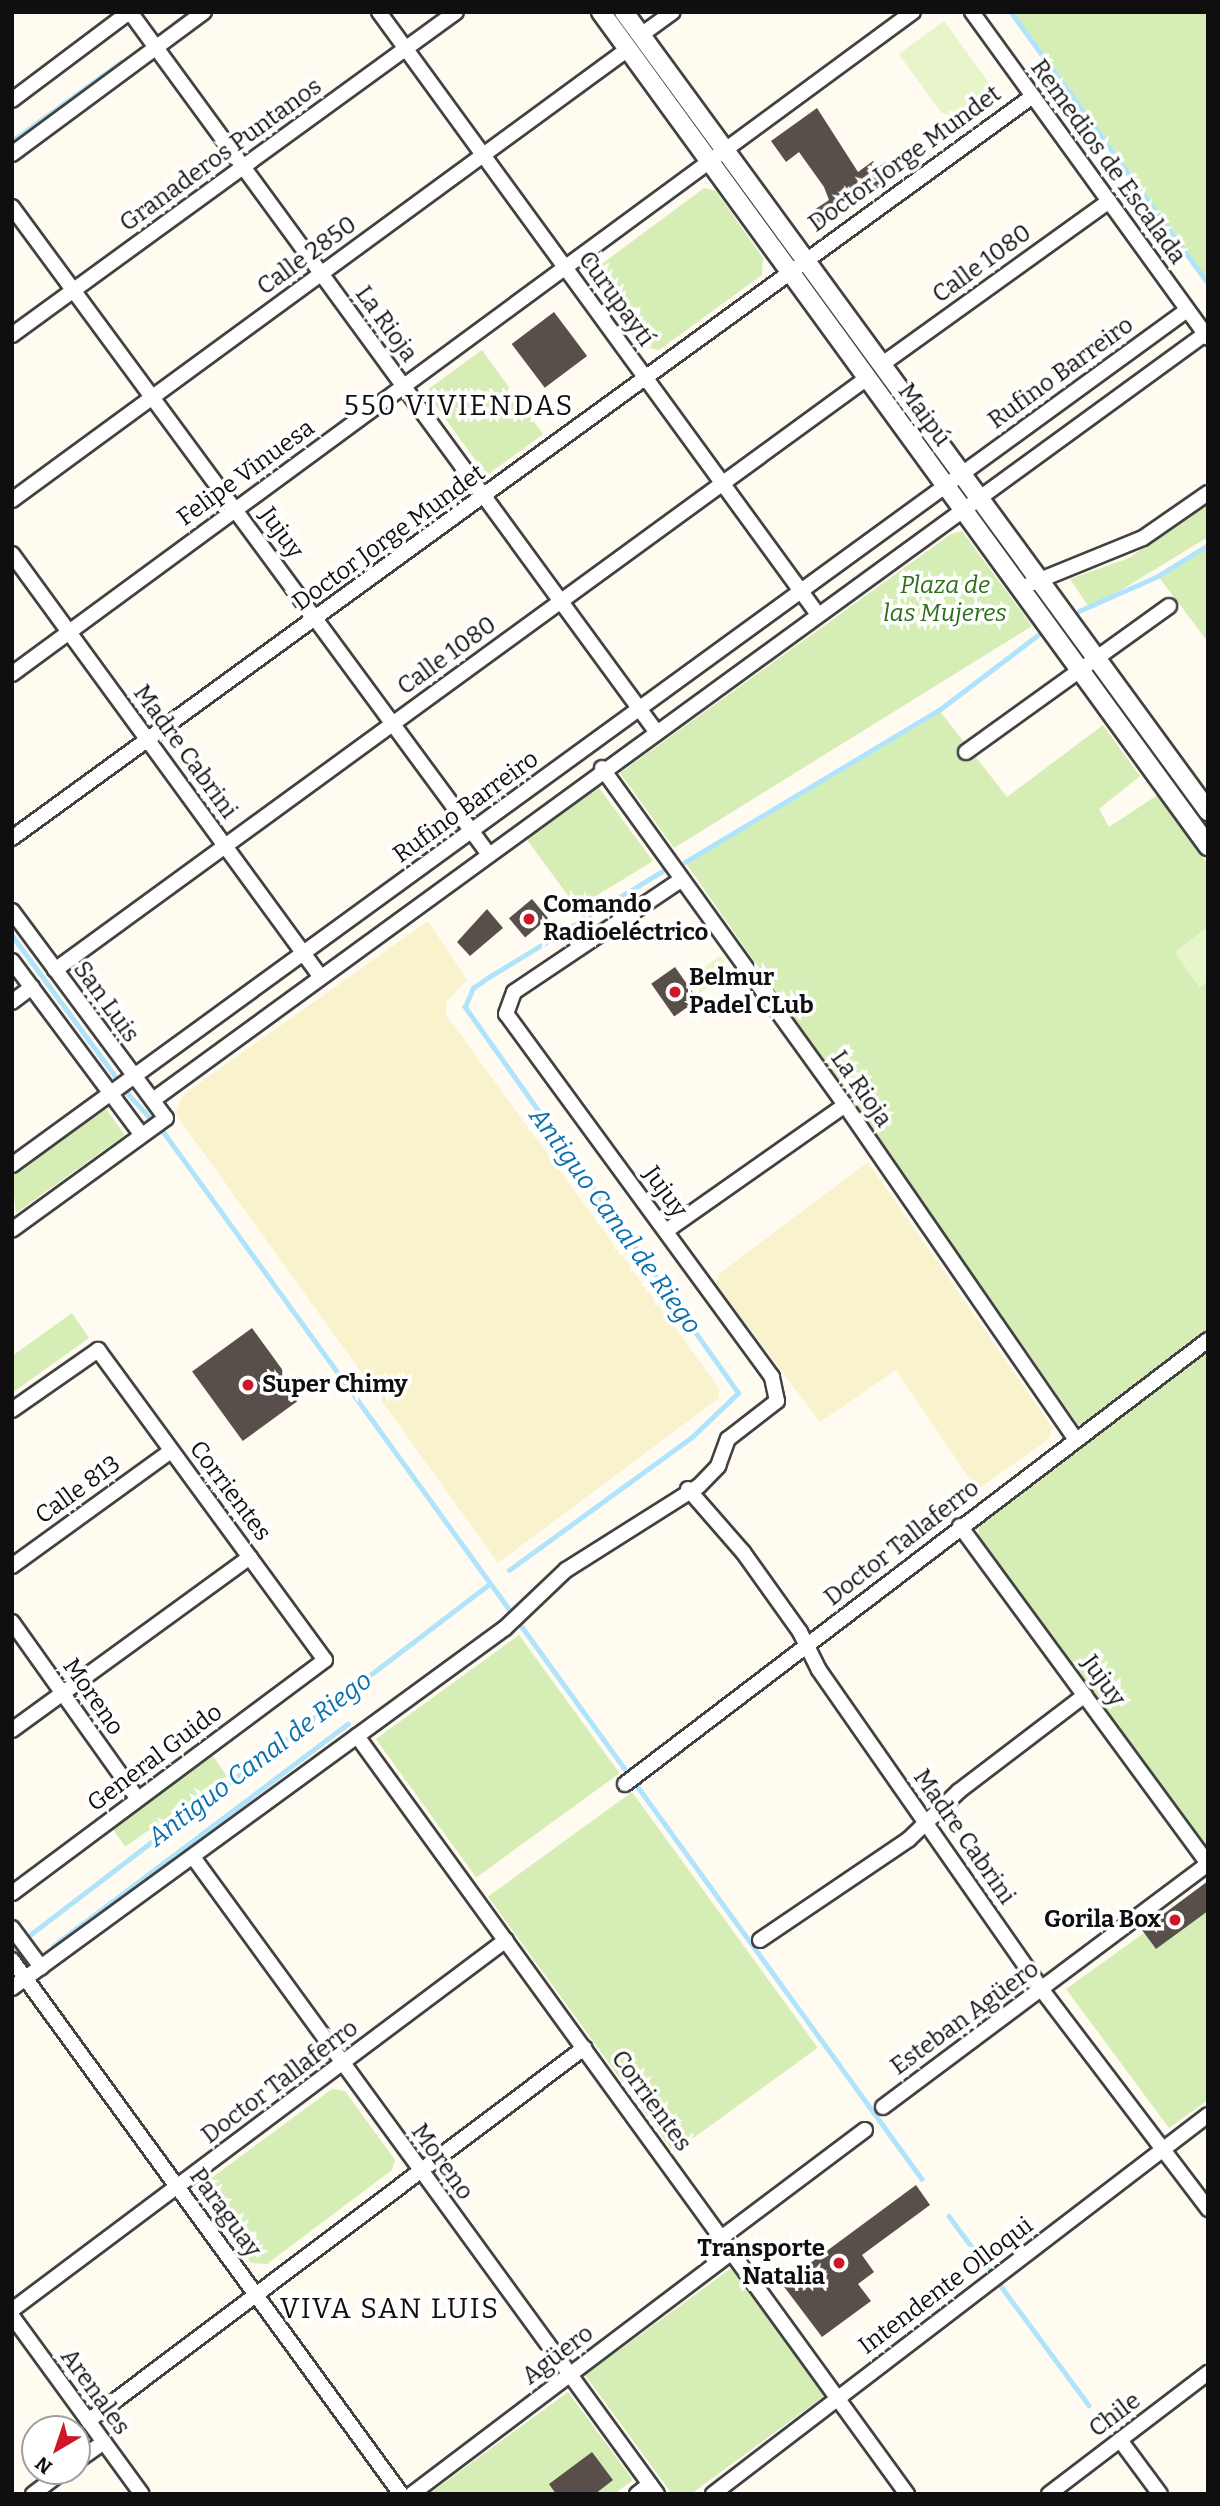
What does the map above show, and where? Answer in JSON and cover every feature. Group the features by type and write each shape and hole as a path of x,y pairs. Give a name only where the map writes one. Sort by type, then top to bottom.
{"street":[{"name":"La Rioja","path":"129,12 655,730"},
{"path":"12,100 129,12"},
{"path":"12,154 204,12"},
{"name":"Curupaytí","path":"379,12 817,613"},
{"name":"Granaderos Puntanos","path":"12,335 456,12"},
{"name":"Maipú","path":"601,12 628,49 718,156"},
{"name":"Maipú","path":"624,12 718,156 798,266 881,365 1208,811"},
{"path":"641,35 673,12"},
{"name":"Felipe Vinuesa","path":"12,674 913,12"},
{"name":"Remedios de Escalada","path":"972,12 1206,336"},
{"name":"Calle 2850","path":"12,500 628,49"},
{"name":"Doctor Jorge Mundet","path":"12,838 147,738 485,498 1032,96"},
{"name":"Calle 1080","path":"881,365 1109,201"},
{"name":"Jujuy","path":"12,206 487,852"},
{"name":"Maipú","path":"798,266 867,377 961,509 1204,834"},
{"name":"Rufino Barreiro","path":"12,1165 1187,310"},
{"name":"Rufino Barreiro","path":"153,1100 602,768 978,496 1206,336"},
{"name":"Calle 1080","path":"55,970 867,377"},
{"path":"1020,590 1143,538 1208,493"},
{"name":"Madre Cabrini","path":"12,554 320,976"},
{"path":"966,752 1169,606"},
{"name":"La Rioja","path":"602,768 845,1105 1076,1440"},
{"name":"Jujuy","path":"682,879 514,992 506,1014 772,1377 777,1401 728,1439 711,1476 688,1489"},
{"name":"San Luis","path":"12,911 132,1077 166,1118 141,1134 12,961"},
{"path":"12,1002 32,987"},
{"path":"666,1231 845,1105"},
{"path":"12,1230 141,1134"},
{"name":"Doctor Tallaferro","path":"625,1784 960,1526 1208,1340"},
{"name":"Corrientes","path":"12,1410 98,1350 325,1660"},
{"name":"Calle 813","path":"12,1566 171,1451"},
{"path":"12,1989 509,1625 566,1570 688,1489"},
{"name":"Madre Cabrini","path":"688,1489 743,1552 808,1645 819,1670 928,1822 1042,1990 1208,2209"},
{"name":"Jujuy","path":"960,1526 1208,1864"},
{"path":"12,1730 250,1557"},
{"name":"Moreno","path":"12,1622 137,1798"},
{"name":"General Guido","path":"12,1893 325,1660"},
{"path":"760,1940 854,1880 1085,1695"},
{"name":"Corrientes","path":"356,1736 907,2494"},
{"name":"Moreno","path":"193,1857 653,2489"},
{"name":"Esteban Agüero","path":"883,2107 1208,1864"},
{"path":"12,1928 41,1967"},
{"name":"Doctor Tallaferro","path":"12,2310 506,1940"},
{"name":"Paraguay","path":"12,1960 401,2494"},
{"path":"91,2419 584,2048"},
{"name":"Intendente Olloqui","path":"713,2494 1208,2115"},
{"path":"722,2238 865,2130"},
{"name":"Agüero","path":"412,2494 732,2252"},
{"name":"Arenales","path":"12,2316 84,2415"},
{"name":"Chile","path":"1049,2494 1208,2373"},
{"name":"Arenales","path":"91,2425 142,2494"},
{"path":"1120,2440 1160,2494"},
{"path":"91,2451 104,2442"},
{"path":"637,2494 653,2489"}],"shaded area":[{"path":"428,921 467,980 446,1002 446,1015 719,1388 719,1398 498,1563 175,1113 184,1094"},
{"path":"868,1162 1052,1427 1050,1438 977,1490 896,1370 820,1422 716,1284 719,1274"}],"green space":[{"path":"1013,12 1208,12 1208,282 1039,47"},
{"path":"944,21 997,95 952,128 899,54"},
{"path":"704,188 716,191 763,258 762,275 659,350 640,346 594,283 595,269"},
{"path":"482,350 543,434 486,475 425,391"},
{"path":"1208,503 1208,537 1090,609 1070,579 1129,558"},
{"name":"Plaza de las Mujeres","path":"962,531 1032,626 674,848 620,773 951,534"},
{"path":"1208,545 1208,642 1158,576"},
{"path":"939,710 1007,797 1103,725 1140,776 1099,809 1109,827 1159,794 1208,864 1208,927 1175,952 1200,987 1208,981 1208,1329 1079,1426 685,862"},
{"path":"597,785 653,861 596,896 585,919 525,837"},
{"path":"1208,927 1208,981 1199,987 1175,952"},
{"path":"720,956 731,972 699,994 688,978"},
{"path":"106,1109 125,1135 16,1213 12,1176"},
{"path":"72,1313 89,1338 12,1393 12,1356"},
{"path":"1208,1349 1208,1852 979,1537 978,1526"},
{"path":"519,1635 620,1773 476,1877 376,1739"},
{"path":"213,1756 227,1776 125,1847 111,1827"},
{"path":"632,1792 818,2048 674,2152 488,1897"},
{"path":"1208,1911 1208,2100 1169,2128 1066,1989 1144,1933 1156,1949"},
{"path":"332,2089 345,2091 395,2160 392,2170 267,2264 251,2263 202,2196 206,2182"},
{"path":"733,2267 827,2394 691,2494 672,2494 585,2375"},
{"path":"568,2392 633,2480 614,2494 429,2494"}],"building":[{"path":"817,108 858,172 873,161 878,167 886,162 896,176 817,230 811,221 818,216 814,210 829,200 824,187 799,152 786,162 771,141"},
{"path":"554,312 587,356 545,388 512,344"},
{"name":"Comando Radioeléctrico","path":"532,899 548,918 525,937 509,918"},
{"path":"487,909 503,928 470,956 457,942"},
{"name":"Belmur Padel CLub","path":"675,967 698,1000 674,1016 651,984"},
{"name":"Super Chimy","path":"252,1328 303,1398 243,1441 192,1371"},
{"name":"Gorila Box","path":"1208,1881 1208,1911 1156,1949 1142,1930"},
{"name":"Transporte Natalia","path":"916,2185 930,2205 862,2255 874,2272 858,2284 871,2301 822,2337 782,2284"},
{"path":"592,2452 613,2480 595,2494 556,2494 549,2484"}],"waterway":[{"path":"175,23 189,12"},
{"name":"Antiguo Canal de Riego","path":"1011,12 1208,283"},
{"path":"12,141 121,62"},
{"path":"667,87 699,132"},
{"path":"756,210 784,248"},
{"path":"811,285 938,459"},
{"path":"982,520 1023,575"},
{"name":"Antiguo Canal de Riego","path":"1079,611 1158,576 1208,545"},
{"name":"Antiguo Canal de Riego","path":"685,862 939,710 1039,634"},
{"name":"Antiguo Canal de Riego","path":"509,1570 692,1437 738,1393 465,1007 473,988 661,872"},
{"path":"12,935 129,1095 165,1134 922,2179"},
{"name":"Antiguo Canal de Riego","path":"31,1934 488,1585"},
{"path":"53,1946 348,1724"},
{"path":"12,1944 27,1965"},
{"path":"949,2216 1089,2405"}],"place":[{"name":"Comando Radioeléctrico","path":"529,919"},
{"name":"Belmur Padel CLub","path":"675,992"},
{"name":"Super Chimy","path":"248,1385"},
{"name":"Gorila Box","path":"1175,1920"},
{"name":"Transporte Natalia","path":"839,2263"}],"district":[{"name":"550 VIVIENDAS","path":"459,406"},
{"name":"VIVA SAN LUIS","path":"390,2309"}]}
